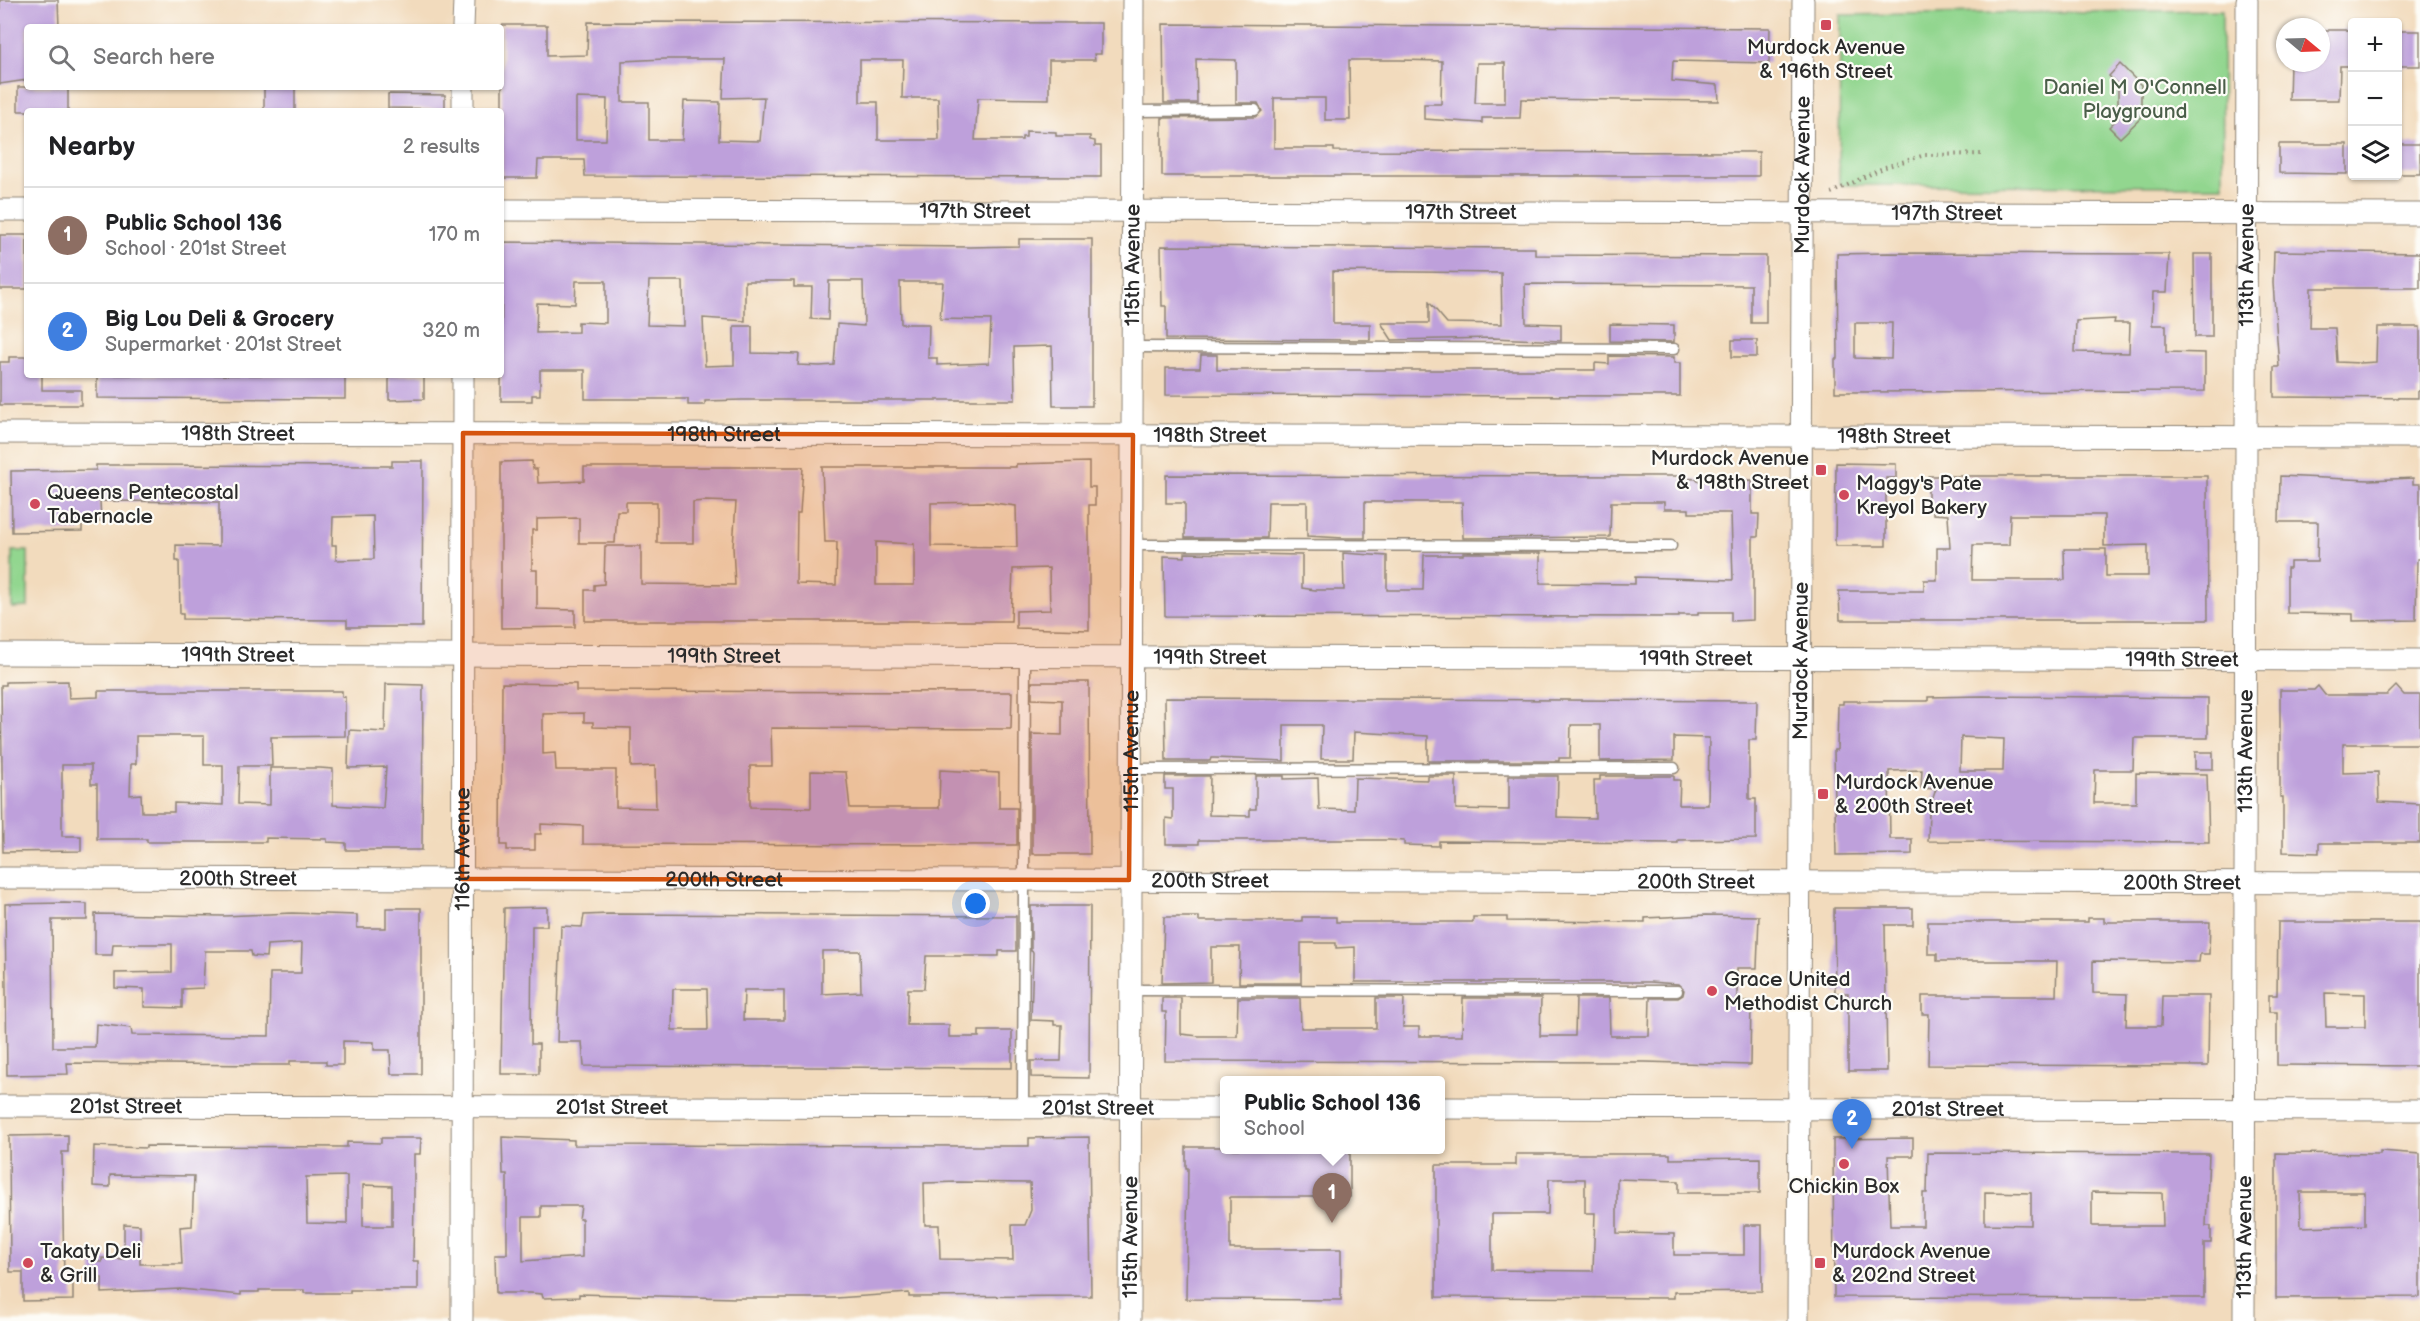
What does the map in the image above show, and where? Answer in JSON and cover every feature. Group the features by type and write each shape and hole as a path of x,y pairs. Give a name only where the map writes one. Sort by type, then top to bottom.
{"street":[{"path":"464,0 464,24"},
{"name":"115th Avenue","path":"1130,1321 1129,880 1132,657 1133,0"},
{"name":"Murdock Avenue","path":"1798,1321 1803,0"},
{"name":"113th Avenue","path":"2244,1321 2247,0"},
{"path":"463,90 463,108"},
{"path":"0,210 24,210"},
{"name":"197th Street","path":"504,210 2420,214"},
{"name":"116th Avenue","path":"462,1321 463,378"},
{"name":"198th Street","path":"0,433 2420,437"},
{"name":"199th Street","path":"0,654 2420,660"},
{"name":"200th Street","path":"0,878 2420,883"},
{"name":"201st Street","path":"0,1106 1220,1108"},
{"name":"201st Street","path":"1445,1108 2420,1110"}],"lane":[{"path":"1133,111 1255,110"},
{"path":"1133,347 1674,349"},
{"path":"1132,545 1671,546"},
{"path":"1023,1107 1025,657"},
{"path":"1130,769 1674,768"},
{"path":"1129,990 1677,991"}],"path":[{"path":"1827,194 1885,167 1925,155 1984,154"}],"highlighted area":[{"path":"463,433 1133,435 1129,880 462,879"}],"green space":[{"name":"Daniel M O'Connell Playground","path":"2222,10 2223,186 1839,185 1840,15"},
{"path":"12,551 28,551 28,607 12,608"}],"building":[{"path":"0,0 58,0 59,24 24,24 24,80 0,84"},
{"path":"588,22 1101,23 1101,54 1094,54 1095,60 1049,60 1049,99 978,98 975,140 1022,140 1022,137 1026,137 1026,131 1056,132 1056,136 1090,136 1090,140 1095,141 1095,146 1101,146 1101,177 585,176 584,160 538,160 537,178 504,178 502,90 504,90 504,25 547,25 547,56 587,55","holes":["725,59 723,98 764,97 760,141 719,140 720,102 684,101 682,140 649,140 649,102 622,102 622,61","860,60 903,60 902,98 938,98 939,140 878,140 878,102 860,102","576,98 607,99 606,140 576,140"]},
{"path":"1163,24 1770,28 1769,63 1673,61 1672,81 1718,85 1719,101 1521,99 1520,118 1482,118 1482,123 1424,119 1424,104 1441,104 1442,61 1400,60 1349,60 1350,120 1325,120 1325,98 1274,98 1274,148 1334,148 1334,151 1759,152 1759,176 1162,176 1162,118 1255,117 1262,111 1258,103 1236,103 1236,60 1196,59 1197,103 1164,103","holes":["1477,63 1505,63 1505,103 1475,103"]},
{"path":"2330,30 2348,30 2348,66 2340,66 2339,100 2289,100 2290,72 2330,72"},
{"path":"2402,31 2420,31 2420,66 2402,66"},
{"path":"2120,64 2141,85 2141,118 2120,138 2109,127 2118,118 2118,85 2109,76"},
{"path":"18,87 24,87 24,90 68,90 68,108 24,108 24,111 18,111"},
{"path":"264,90 295,90 295,108 264,108"},
{"path":"388,94 445,95 445,108 388,108"},
{"path":"2279,144 2347,144 2347,174 2279,173"},
{"path":"2402,144 2420,144 2420,174 2402,174"},
{"path":"0,235 24,235 24,289 0,289"},
{"path":"1019,239 1092,239 1092,406 1053,406 1052,346 1014,347 1015,400 742,400 705,401 705,405 688,405 688,399 585,399 585,370 540,370 540,395 532,395 532,401 501,401 501,378 504,378 504,242 1019,246","holes":["576,281 606,281 606,323 578,322 578,332 536,333 537,303 575,304","649,281 683,281 684,326 647,325","745,281 794,281 794,287 812,287 811,319 828,320 829,281 863,281 864,326 837,324 834,365 820,366 798,365 799,354 752,353 752,326 734,326 734,365 705,366 703,318 745,321","900,282 943,282 940,319 991,320 989,363 937,365 937,358 928,358 929,324 901,324"]},
{"path":"1161,246 1535,248 1535,255 1766,256 1766,323 1751,323 1751,285 1525,284 1526,323 1561,324 1561,341 1493,338 1392,340 1381,323 1429,323 1429,302 1447,323 1502,324 1501,273 1333,271 1333,324 1370,324 1370,340 1166,339 1166,306 1162,306"},
{"path":"2274,251 2420,253 2420,288 2311,288 2310,328 2335,328 2337,362 2360,363 2376,362 2377,327 2420,327 2420,391 2418,391 2418,398 2274,397 2274,367 2279,367 2273,283"},
{"path":"1837,254 2169,254 2167,292 2153,292 2152,325 2166,325 2166,352 2205,353 2205,391 1835,392 1835,359 1838,359","holes":["2115,319 2114,323 2130,323 2129,353 2075,352 2076,321","1855,323 1892,323 1891,359 1855,358"]},
{"path":"2194,254 2212,254 2212,337 2195,337"},
{"path":"1610,324 1674,325 1674,342 1610,341"},
{"path":"1732,340 1757,340 1757,357 1732,357"},
{"path":"1201,355 1217,355 1217,370 1595,370 1595,363 1609,364 1609,356 1674,357 1674,363 1680,363 1680,396 1166,395 1166,368 1200,368"},
{"path":"9,357 24,357 24,378 42,378 42,390 81,390 81,405 0,405 0,362 9,362"},
{"path":"97,378 345,378 345,399 97,398"},
{"path":"389,378 424,378 424,399 389,400"},
{"path":"392,461 423,461 422,627 347,627 347,620 183,619 183,614 180,614 179,561 176,561 176,545 219,546 219,502 100,501 101,521 82,522 82,531 12,532 11,471 96,470 96,465 392,466","holes":["373,516 374,559 336,560 336,545 332,545 333,517"]},
{"path":"532,461 533,469 537,469 538,483 584,481 584,467 803,467 800,513 797,513 796,584 836,585 837,542 825,542 822,467 1016,467 1016,464 1089,462 1089,487 1095,487 1095,505 1089,505 1089,630 1016,628 1016,611 1050,610 1049,568 1013,569 1011,621 585,621 585,590 594,590 594,585 604,584 605,546 641,546 641,584 735,585 733,547 736,502 705,501 693,502 693,543 657,543 657,502 626,502 626,511 617,511 615,543 579,543 579,518 537,519 537,530 532,530 532,570 537,570 537,609 575,610 575,627 501,628 501,462","holes":["986,502 1016,506 1017,547 931,546 931,503","876,542 914,544 914,585 876,585"]},
{"path":"1836,463 1896,464 1896,478 1886,478 1886,546 1835,546"},
{"path":"1166,475 1679,476 1679,478 1698,479 1698,481 1752,480 1752,514 1759,514 1758,537 1753,537 1753,620 1731,621 1731,612 1698,612 1698,615 1679,615 1679,617 1165,616 1164,556 1185,557 1185,553 1302,555 1302,588 1315,590 1344,590 1343,553 1387,556 1387,590 1423,590 1424,555 1463,555 1463,553 1540,553 1540,583 1635,584 1635,577 1733,580 1731,513 1689,513 1689,509 1664,509 1664,502 1611,502 1610,537 1463,538 1462,502 1365,502 1365,538 1343,538 1307,536 1307,502 1268,502 1267,538 1185,538 1185,503 1166,503"},
{"path":"1928,476 2207,476 2208,620 1840,620 1839,591 1924,591 1924,580 1937,580 1937,548 1950,548 1948,515 1933,514 1933,508 1928,508","holes":["2010,515 2104,515 2104,546 2148,545 2148,576 2106,576 2106,549 2064,549 2065,580 1972,580 1973,545 2009,545"]},
{"path":"2280,476 2369,480 2413,478 2413,484 2420,484 2420,559 2417,559 2416,620 2353,621 2353,614 2287,613 2287,568 2290,568 2290,562 2317,562 2318,522 2279,522"},
{"path":"68,681 69,698 98,697 98,691 342,691 342,697 345,697 345,736 271,737 272,766 239,766 238,804 270,805 270,768 320,768 333,769 333,805 383,808 386,767 348,768 349,730 385,732 386,684 423,685 422,850 346,850 346,843 327,842 327,839 266,838 266,842 147,842 147,839 97,839 97,784 91,784 91,765 62,765 62,836 81,836 81,851 3,852 1,685 6,685 6,682","holes":["136,736 204,736 204,765 223,765 223,805 174,803 174,812 142,812 141,794 130,795 131,764 136,764"]},
{"path":"1032,682 1089,682 1090,854 1032,854 1032,734 1062,735 1062,700 1032,699"},
{"path":"502,683 576,684 576,691 1012,692 1011,729 771,728 772,766 750,766 750,807 811,808 811,771 846,772 850,808 939,808 940,770 999,773 999,808 1017,808 1017,845 583,844 583,826 541,824 541,834 535,834 535,850 507,850 507,845 501,845","holes":["584,713 584,722 593,722 593,727 631,728 631,767 655,766 656,808 616,807 616,770 556,770 555,753 543,754 543,714"]},
{"path":"2318,686 2325,695 2387,695 2396,686 2404,695 2420,695 2420,744 2343,744 2343,773 2378,772 2379,802 2420,804 2420,843 2319,843 2319,853 2283,852 2283,797 2280,797 2280,690 2314,690"},
{"path":"1928,697 2208,698 2208,738 2134,738 2133,770 2095,770 2094,803 2136,803 2136,773 2207,774 2209,842 1928,841 1929,810 1936,789 1921,788 1922,770 1889,771 1890,839 1912,839 1912,854 1836,855 1834,750 1837,750 1838,704 1843,704 1843,701 1928,701","holes":["1961,737 2004,739 2003,771 1960,771"]},
{"path":"1165,698 1757,701 1756,740 1749,740 1749,799 1756,799 1756,839 1678,840 1678,843 1439,841 1439,846 1404,845 1404,841 1388,840 1199,840 1199,844 1166,844 1166,818 1173,819 1173,789 1165,789 1165,776 1210,776 1209,815 1250,816 1250,809 1256,809 1256,776 1284,776 1284,779 1318,778 1319,809 1354,810 1355,778 1428,780 1428,776 1456,776 1456,809 1509,810 1509,776 1558,776 1557,817 1595,818 1594,780 1600,780 1600,776 1674,776 1674,780 1680,780 1679,805 1708,805 1709,738 1674,737 1674,760 1600,761 1600,725 1571,725 1570,758 1559,758 1559,761 1428,761 1428,736 1354,732 1353,759 1321,759 1322,725 1284,725 1284,761 1211,758 1210,761 1166,761"},
{"path":"2195,752 2213,752 2213,769 2195,769"},
{"path":"5,904 87,904 87,920 52,920 53,1047 95,1047 96,1024 131,1028 132,1035 269,1036 270,973 301,973 302,943 267,945 266,957 252,956 251,951 205,951 203,988 182,989 182,1008 144,1007 144,989 115,988 115,973 172,972 172,944 113,944 112,955 95,955 95,914 357,915 357,928 386,928 386,908 421,908 421,1074 391,1074 390,1050 374,1050 374,1042 343,1041 343,1065 326,1065 326,1061 290,1061 290,1065 67,1063 68,1074 7,1075"},
{"path":"1031,906 1090,906 1089,1078 1031,1077 1031,1061 1061,1061 1062,1025 1054,1025 1054,1021 1031,1020 1033,952 1031,951"},
{"path":"547,907 547,926 532,926 531,1044 539,1044 539,1074 501,1074 504,908"},
{"path":"1834,908 1913,908 1913,925 1885,925 1887,1071 1848,1071 1848,993 1835,993"},
{"path":"584,915 1016,916 1016,951 999,951 999,956 926,956 924,989 908,989 907,1025 949,1025 949,1037 979,1037 979,1031 1012,1031 1012,1068 584,1066 582,1042 557,1042 561,926 582,927","holes":["822,951 860,951 861,992 822,994","673,989 707,989 708,1030 672,1030","744,990 784,990 784,1020 743,1020"]},
{"path":"1706,915 1759,916 1757,968 1737,968 1737,1001 1751,1001 1750,1065 1645,1062 1165,1061 1166,1012 1162,1012 1162,998 1181,998 1181,1034 1199,1036 1237,1036 1238,998 1300,998 1301,1028 1376,1028 1376,998 1404,998 1403,1027 1419,1027 1419,1036 1462,1036 1463,998 1541,998 1540,1036 1575,1036 1576,998 1609,998 1610,1036 1649,1036 1650,998 1678,998 1683,995 1684,990 1678,984 1650,982 1355,982 1355,947 1336,948 1336,943 1301,943 1301,983 1239,983 1240,947 1211,947 1211,982 1162,983 1164,917 1199,917 1199,921 1302,921 1302,917 1336,917 1336,922 1473,922 1473,917 1507,917 1507,921 1645,922 1645,918"},
{"path":"2088,918 2104,918 2104,922 2210,922 2209,954 2200,954 2199,962 2093,961 2093,993 2127,994 2126,1026 2161,1026 2162,996 2209,996 2208,1066 1928,1065 1929,1014 1922,1014 1922,996 2056,996 2057,961 1937,961 1937,954 1928,954 1928,922 2088,922"},
{"path":"2278,922 2420,922 2420,1066 2277,1065 2277,1012 2269,1012 2269,995 2277,995","holes":["2325,993 2365,994 2365,1027 2326,1027"]},
{"path":"68,1135 68,1152 62,1152 64,1280 73,1280 73,1300 23,1301 23,1272 10,1272 9,1136"},
{"path":"502,1137 574,1140 574,1145 1029,1146 1029,1138 1089,1137 1091,1296 909,1297 909,1293 836,1298 736,1298 579,1294 579,1297 543,1298 542,1294 496,1293 495,1254 507,1254 507,1174 503,1174","holes":["924,1183 1030,1183 1031,1210 1025,1225 1012,1225 1013,1260 940,1259 939,1225 925,1225","541,1206 581,1206 579,1219 582,1219 582,1257 523,1261 523,1217 541,1217"]},
{"path":"381,1138 421,1138 420,1154 414,1154 413,1261 418,1261 418,1290 304,1293 304,1290 259,1290 259,1292 241,1292 241,1295 180,1289 102,1293 102,1278 92,1278 92,1262 102,1262 102,1258 124,1259 124,1224 140,1225 140,1264 182,1264 180,1227 192,1226 194,1176 110,1175 110,1187 93,1186 94,1146 347,1147 347,1142 381,1143","holes":["347,1176 347,1224 307,1223 306,1177","363,1185 392,1186 392,1226 363,1226"]},
{"path":"1913,1138 1913,1156 1888,1156 1890,1226 1923,1226 1923,1193 1927,1193 1928,1153 2209,1154 2206,1226 2211,1226 2211,1243 2204,1243 2204,1298 1834,1297 1833,1139","holes":["1985,1192 2031,1193 2031,1225 1985,1224","2092,1192 2162,1193 2163,1226 2092,1226"]},
{"path":"1186,1147 1220,1147 1220,1154 1350,1154 1350,1197 1230,1197 1230,1249 1341,1249 1341,1300 1186,1299 1188,1168 1186,1168"},
{"path":"2380,1151 2420,1154 2420,1297 2276,1298 2276,1153 2380,1154","holes":["2300,1192 2365,1192 2365,1225 2301,1227"]},
{"path":"1516,1154 1670,1154 1670,1159 1760,1158 1760,1193 1679,1193 1679,1181 1617,1179 1617,1233 1674,1234 1674,1255 1744,1255 1744,1225 1762,1225 1762,1291 1674,1292 1674,1298 1436,1297 1436,1165 1516,1165","holes":["1549,1179 1585,1179 1585,1213 1595,1213 1593,1271 1492,1270 1492,1214 1548,1214"]}],"place":[{"name":"Murdock Avenue & 196th Street","path":"1826,25"},
{"name":"Murdock Avenue & 198th Street","path":"1821,470"},
{"name":"Maggy's Pate Kreyol Bakery","path":"1844,495"},
{"name":"Queens Pentecostal Tabernacle","path":"35,504"},
{"name":"Murdock Avenue & 200th Street","path":"1823,794"},
{"name":"Grace United Methodist Church","path":"1712,991"},
{"name":"Big Lou Deli & Grocery","path":"1852,1149"},
{"name":"Chickin Box","path":"1844,1164"},
{"name":"Public School 136","path":"1332,1223"},
{"name":"Takaty Deli & Grill","path":"28,1263"},
{"name":"Murdock Avenue & 202nd Street","path":"1820,1263"}]}
